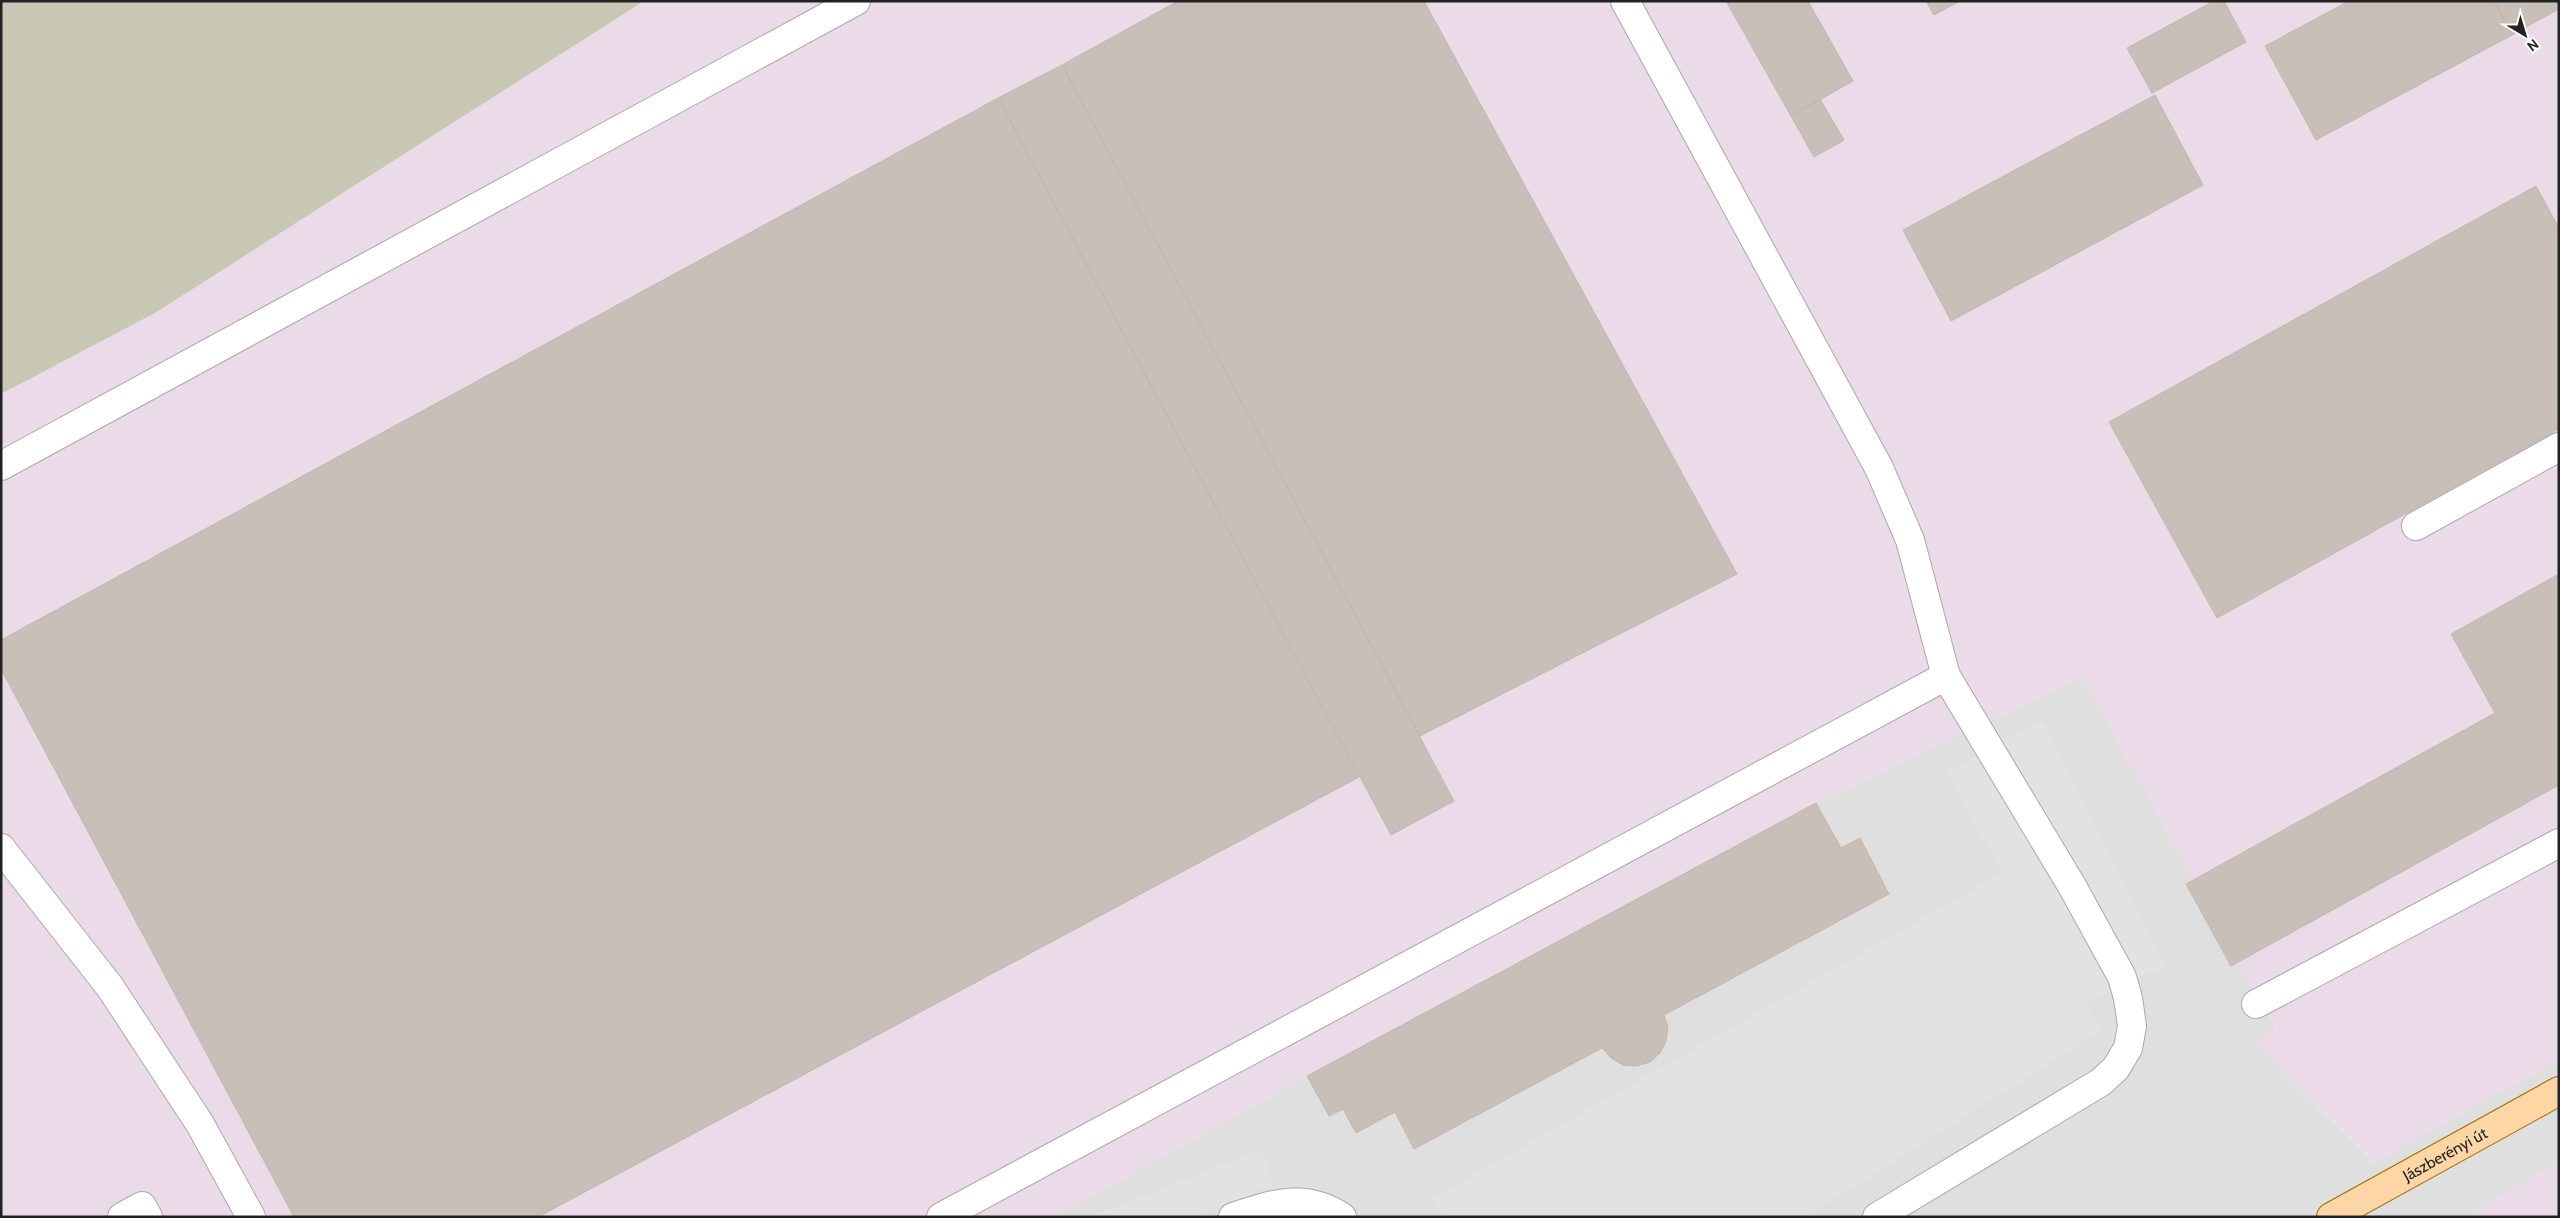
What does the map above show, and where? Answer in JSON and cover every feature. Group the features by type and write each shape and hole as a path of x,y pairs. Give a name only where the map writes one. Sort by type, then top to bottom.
{"main road":[{"name":"Jászberényi út","path":"2331,1217 2559,1091"}],"lane":[{"path":"1,466 856,1"},
{"path":"1625,1 1879,468 1910,540 1946,676 2072,886 2122,977 2128,998 2132,1026 2128,1048 2116,1068 2101,1082 1877,1217"},
{"path":"2416,526 2559,447"},
{"path":"941,1217 1946,676"},
{"path":"2256,1004 2559,843"},
{"path":"1,848 110,987 200,1124 251,1217"},
{"path":"1233,1217 1266,1206 1303,1201 1329,1208 1342,1217"},
{"path":"122,1217 142,1206 148,1217"}],"shaded area":[{"path":"1,1 644,1 155,313 1,394"},
{"path":"644,1 2559,1 2559,1059 2375,1162 2255,1043 2275,1030 2083,677 1817,803 1841,848 1860,838 1889,894 1664,1015 1668,1027 1666,1041 1660,1053 1623,1065 1611,1058 1602,1048 1414,1149 1395,1113 1356,1133 1343,1109 1329,1116 1307,1076 1054,1217 1,1217 1,394 155,313"},
{"path":"2083,677 2276,1031 2255,1043 2374,1162 2559,1059 2559,1162 2467,1217 1054,1217 1307,1076 1343,1109 1357,1133 1395,1112 1664,1015 1860,838 1841,848 1816,803"},
{"path":"2043,721 2165,966 2085,1002 2102,1030 1806,1217 1444,1217 1434,1198 2002,873 1947,772"},
{"path":"1261,1150 1275,1184 1192,1217 1089,1217"},
{"path":"2559,1162 2559,1217 2467,1217"}],"building":[{"path":"1178,1 1424,1 1737,574 1420,736 1062,65"},
{"path":"1726,1 1808,1 1853,81 1791,116"},
{"path":"1926,1 1960,1 1934,15"},
{"path":"2214,1 2224,1 2246,42 2152,93 2127,48"},
{"path":"2349,1 2494,1 2512,35 2316,140 2265,46"},
{"path":"2494,1 2559,1 2559,9 2512,35"},
{"path":"1062,65 1454,801 1391,835 998,98"},
{"path":"2155,95 2203,185 1951,321 1903,230"},
{"path":"998,98 1359,777 538,1217 294,1217 1,669 1,640"},
{"path":"1820,99 1844,140 1814,157 1791,116"},
{"path":"2536,186 2559,228 2559,429 2217,618 2109,422"},
{"path":"2559,574 2559,785 2231,966 2186,884 2495,713 2451,634"},
{"path":"1816,803 1841,848 1860,838 1889,894 1664,1015 1668,1027 1666,1041 1660,1053 1650,1062 1636,1066 1623,1065 1611,1058 1602,1048 1414,1149 1395,1112 1356,1133 1343,1109 1329,1116 1307,1076"}]}
